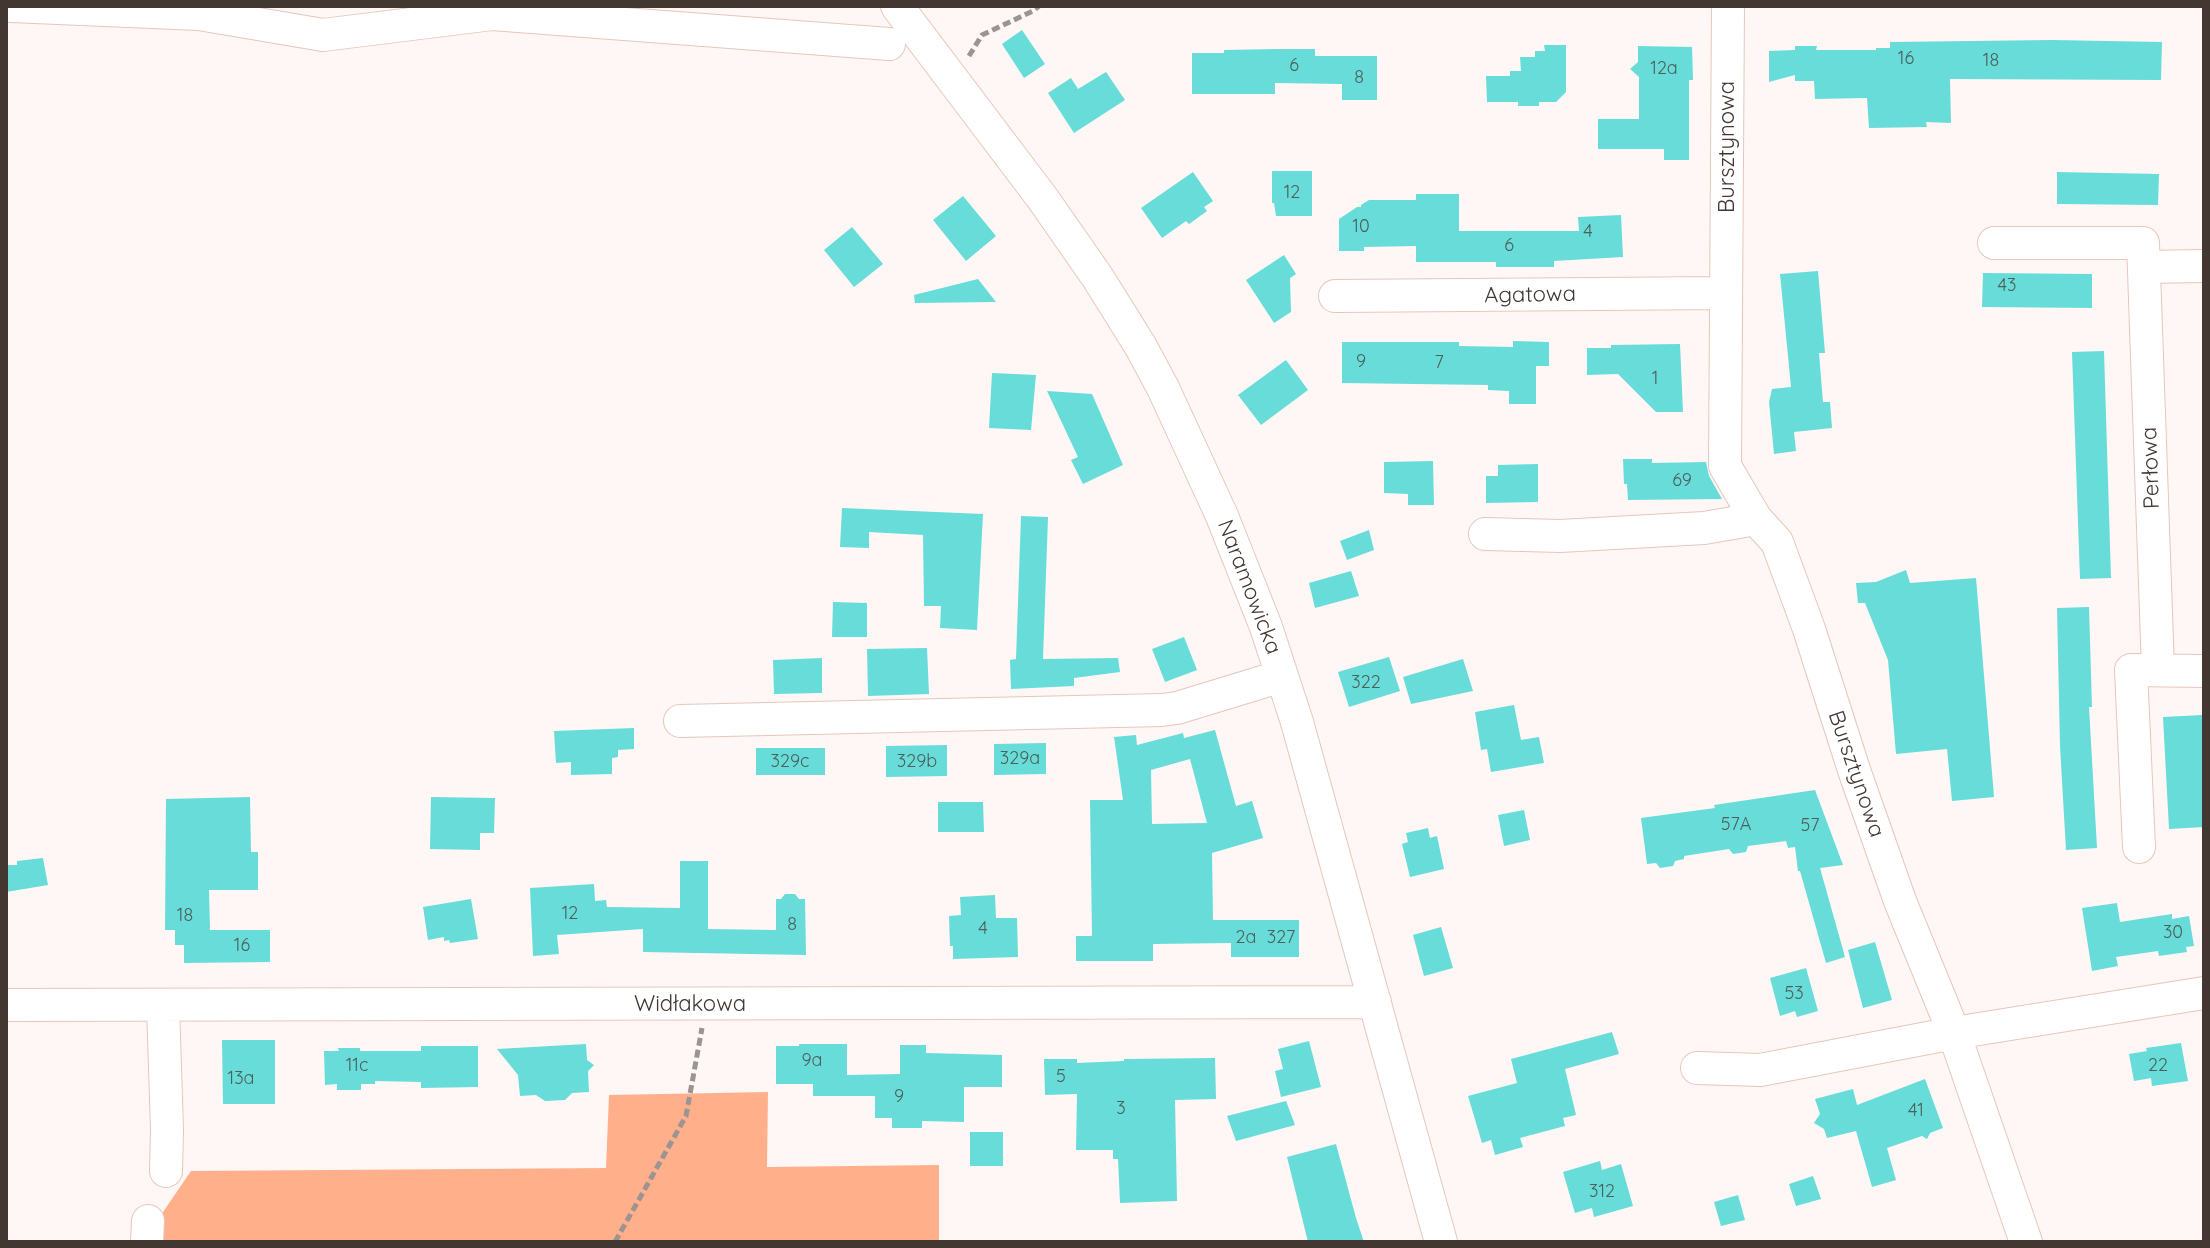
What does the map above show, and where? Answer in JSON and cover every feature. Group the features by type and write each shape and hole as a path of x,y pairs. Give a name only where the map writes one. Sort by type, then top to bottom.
{"street":[{"path":"11,6 199,14 323,35 492,14 889,44"},
{"name":"Bursztynowa","path":"1728,6 1725,466 1756,519 1777,542 1900,901 1954,1033 2026,1242"},
{"name":"Naramowicka","path":"900,7 1098,278 1141,347 1169,400 1222,516 1282,676 1441,1242"},
{"path":"1994,243 2143,243 2144,267 2204,266"},
{"name":"Perłowa","path":"2144,267 2158,670"},
{"name":"Agatowa","path":"1335,296 1726,293"},
{"path":"1485,534 1576,535 1704,528 1756,519"},
{"path":"2139,847 2131,670 2204,671"},
{"path":"680,721 1162,710 1282,676"},
{"path":"1697,1068 1760,1070 1954,1033 2204,993"},
{"name":"Widłakowa","path":"6,1005 1375,1002"},
{"path":"163,1005 166,1171"}],"path":[{"path":"969,56 982,35 1039,6"},
{"path":"615,1242 686,1116 706,1004"}],"shaded area":[{"path":"768,1092 767,1167 939,1165 939,1242 160,1242 163,1212 191,1171 606,1168 609,1095"}],"building":[{"path":"1022,30 1045,64 1024,78 1002,44"},
{"path":"1890,42 2162,42 2161,80 1950,79 1951,123 1926,122 1927,127 1869,128 1867,98 1815,99 1814,81 1795,81 1795,75 1769,82 1769,51 1795,50 1795,46 1817,46 1816,50 1876,50 1890,48"},
{"path":"1544,45 1566,45 1566,92 1556,102 1518,106 1518,102 1487,102 1486,76 1510,76 1510,71 1521,71 1520,57 1535,57 1535,51 1545,51"},
{"path":"1638,46 1692,47 1689,160 1664,160 1664,149 1598,149 1598,119 1639,119 1639,77 1630,69 1638,62"},
{"path":"1315,49 1315,56 1377,56 1377,100 1342,100 1342,84 1275,83 1275,94 1192,94 1192,53"},
{"path":"1106,72 1125,100 1074,133 1048,93 1071,78 1078,89"},
{"path":"1272,171 1312,171 1312,216 1276,216 1272,203"},
{"path":"1193,172 1213,201 1204,207 1207,211 1162,238 1141,208"},
{"path":"2057,172 2159,174 2158,205 2057,204"},
{"path":"1416,194 1459,194 1459,231 1579,231 1578,217 1621,215 1623,257 1554,261 1554,267 1496,267 1496,262 1416,262 1416,246 1339,251 1339,219 1369,200 1416,200"},
{"path":"963,196 996,236 966,261 933,220"},
{"path":"852,227 883,264 854,287 824,250"},
{"path":"1284,255 1296,274 1290,278 1291,312 1274,323 1246,280"},
{"path":"1818,271 1825,353 1819,353 1823,402 1830,402 1832,428 1794,432 1796,451 1774,454 1769,402 1772,389 1791,387 1780,274"},
{"path":"1983,273 2092,274 2092,308 1982,307"},
{"path":"978,279 996,302 915,303 914,295"},
{"path":"1513,341 1549,342 1549,366 1536,366 1536,404 1509,404 1509,391 1488,390 1488,385 1342,383 1342,342 1459,342 1459,346 1513,347"},
{"path":"1680,344 1683,412 1656,412 1618,374 1587,375 1587,348"},
{"path":"2104,351 2111,578 2080,579 2072,352"},
{"path":"1286,360 1308,390 1261,425 1238,395"},
{"path":"992,373 1036,375 1031,430 989,428"},
{"path":"1047,391 1092,394 1123,465 1083,484 1071,460 1078,457"},
{"path":"1623,459 1652,459 1652,463 1706,462 1709,476 1722,499 1628,500"},
{"path":"1433,461 1434,505 1408,505 1408,494 1384,493 1384,462"},
{"path":"1538,464 1538,502 1486,503 1486,476 1498,476 1498,465"},
{"path":"842,508 983,514 977,630 940,628 941,606 924,606 923,535 869,532 869,548 840,547"},
{"path":"1021,516 1048,517 1043,659 1118,658 1120,672 1074,678 1074,686 1011,689 1010,660 1016,659"},
{"path":"1369,530 1374,550 1347,560 1340,541"},
{"path":"1906,570 1910,583 1976,578 1994,797 1952,801 1947,749 1896,754 1888,660 1865,603 1858,603 1856,583 1876,582"},
{"path":"1351,571 1359,596 1315,608 1309,583"},
{"path":"833,602 867,603 867,637 832,637"},
{"path":"2089,607 2092,707 2089,707 2097,848 2066,850 2057,608"},
{"path":"1184,637 1197,670 1165,682 1152,649"},
{"path":"927,648 929,694 868,696 867,649"},
{"path":"1389,657 1400,691 1349,707 1338,672"},
{"path":"822,658 822,693 774,694 773,660"},
{"path":"1463,659 1473,691 1411,704 1403,677"},
{"path":"1514,705 1521,740 1539,737 1544,763 1491,772 1487,749 1481,750 1475,712"},
{"path":"2202,715 2204,827 2169,829 2163,717"},
{"path":"634,728 634,749 618,750 618,757 612,758 612,774 571,775 571,762 556,763 554,731"},
{"path":"1215,730 1236,806 1252,801 1263,838 1212,853 1213,920 1299,920 1299,957 1231,957 1231,943 1153,944 1153,961 1076,961 1076,936 1092,936 1090,800 1123,800 1114,737 1136,735 1137,745 1183,733 1184,738","holes":["1190,759 1207,823 1152,824 1151,770"]},
{"path":"1046,743 1046,774 994,775 994,744"},
{"path":"947,745 947,776 886,777 886,746"},
{"path":"756,748 825,748 825,775 756,775"},
{"path":"1815,790 1843,865 1820,868 1845,957 1826,963 1798,871 1795,847 1788,848 1786,841 1748,846 1746,852 1733,854 1729,849 1684,856 1673,866 1660,868 1656,863 1647,864 1641,818"},
{"path":"250,797 251,852 258,852 258,890 209,890 210,930 270,930 270,962 184,963 184,945 175,945 175,930 165,930 166,799"},
{"path":"431,797 495,798 494,833 480,833 480,850 430,849"},
{"path":"938,802 983,802 984,832 938,832"},
{"path":"1524,810 1530,840 1504,846 1498,815"},
{"path":"1428,828 1430,838 1437,836 1444,869 1410,877 1402,844 1408,842 1406,833"},
{"path":"43,858 48,885 6,892 6,865"},
{"path":"680,861 708,861 708,929 776,930 776,899 781,899 785,894 795,894 799,899 805,899 806,955 643,952 643,929 557,935 559,954 533,956 530,888 594,884 595,901 606,900 607,907 680,908"},
{"path":"995,895 996,918 1017,918 1018,957 953,959 949,916 961,915 960,897"},
{"path":"471,899 478,939 450,943 449,940 444,941 444,937 428,940 423,907"},
{"path":"2117,903 2120,922 2172,914 2172,919 2189,916 2194,946 2186,947 2187,952 2159,956 2158,951 2116,957 2118,966 2092,971 2082,908"},
{"path":"1441,927 1453,968 1424,976 1413,935"},
{"path":"1875,942 1892,1000 1863,1008 1848,950"},
{"path":"1806,968 1818,1011 1797,1017 1795,1011 1780,1016 1770,978"},
{"path":"1612,1032 1619,1054 1565,1069 1576,1115 1563,1118 1565,1126 1520,1138 1523,1147 1495,1155 1491,1140 1482,1143 1468,1096 1517,1083 1511,1059"},
{"path":"222,1040 275,1040 275,1104 223,1104"},
{"path":"1309,1041 1321,1087 1281,1097 1275,1071 1283,1069 1278,1049"},
{"path":"2181,1043 2188,1081 2152,1086 2151,1078 2134,1081 2129,1054"},
{"path":"586,1044 587,1060 594,1065 588,1071 589,1092 572,1093 565,1100 545,1101 536,1095 520,1096 518,1075 497,1049"},
{"path":"847,1044 847,1075 900,1074 900,1045 926,1045 926,1053 1002,1055 1002,1087 964,1087 964,1122 922,1121 922,1128 892,1128 892,1118 875,1118 875,1096 813,1096 813,1084 776,1084 776,1046"},
{"path":"421,1046 478,1046 478,1087 421,1088 421,1082 375,1081 375,1084 361,1084 361,1090 337,1090 337,1084 325,1085 324,1051 360,1048 360,1051 421,1051"},
{"path":"1215,1058 1216,1099 1175,1100 1177,1201 1120,1203 1118,1159 1113,1159 1113,1150 1076,1150 1077,1094 1045,1095 1044,1059 1077,1059 1077,1063"},
{"path":"1925,1079 1943,1128 1930,1133 1927,1139 1922,1136 1887,1148 1896,1180 1872,1187 1856,1131 1827,1138 1824,1129 1814,1123 1820,1114 1815,1099 1853,1089 1857,1105"},
{"path":"1286,1101 1295,1125 1236,1141 1227,1116"},
{"path":"970,1132 1003,1132 1003,1166 970,1166"},
{"path":"1336,1144 1364,1242 1308,1242 1287,1157"},
{"path":"1600,1161 1602,1170 1621,1164 1633,1206 1594,1217 1592,1208 1575,1213 1563,1172"},
{"path":"1813,1176 1821,1199 1796,1206 1789,1184"},
{"path":"1738,1195 1745,1220 1721,1226 1714,1202"}]}
